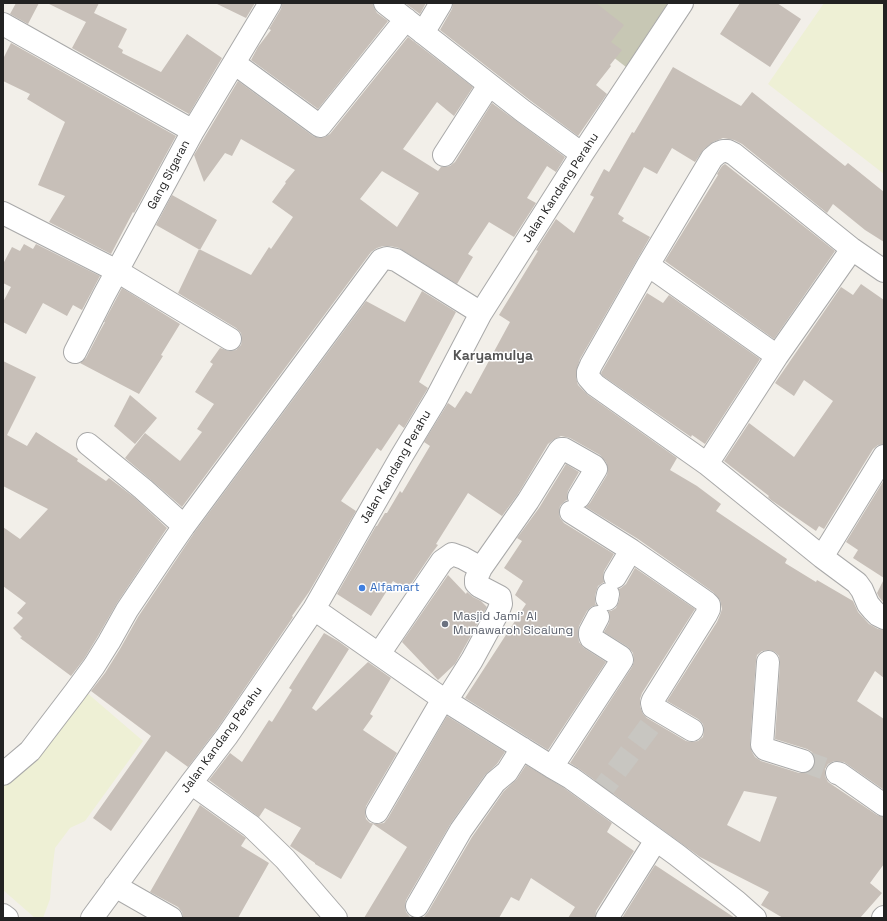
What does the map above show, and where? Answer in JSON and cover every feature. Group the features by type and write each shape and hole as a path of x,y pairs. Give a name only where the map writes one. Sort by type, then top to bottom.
{"street":[{"name":"Gang Sigaran","path":"75,352 193,131 270,3"},
{"path":"385,3 489,85 582,154"},
{"path":"423,33 442,3"},
{"name":"Jalan Kandang Perahu","path":"92,918 227,736 314,609 436,399 481,314 582,154 682,3"},
{"path":"234,63 320,126 406,19"},
{"path":"3,24 193,131"},
{"path":"444,155 489,85"},
{"path":"884,271 852,249 734,154 723,151 712,158 648,265 588,372 588,377 595,385 707,464 822,557 857,583 870,607 878,615 884,618"},
{"path":"5,220 117,271 230,339"},
{"path":"707,464 777,356 852,249"},
{"path":"3,774 30,751 76,692 184,526 381,260 387,258 396,260 481,314"},
{"path":"648,265 777,356"},
{"path":"88,444 184,526"},
{"path":"377,812 445,700 472,660 498,612 501,604 500,597 476,584 476,579 481,568 561,449 564,449 594,466 596,469 575,505 631,550 709,605 706,615 653,700 652,704 653,707 692,730"},
{"path":"822,557 884,456"},
{"path":"552,767 622,660 621,657 591,638 590,632 616,575 631,550"},
{"path":"379,654 442,560 452,554 481,568"},
{"path":"314,609 445,700 571,778 656,840 737,902 755,918"},
{"path":"768,662 762,745 766,749 803,761"},
{"path":"417,906 461,830 495,782 507,772 522,748"},
{"path":"837,773 884,806"},
{"path":"191,783 251,826 285,859 336,918"},
{"path":"607,918 656,840"},
{"path":"115,886 170,918"},
{"path":"3,915 7,918"}],"shaded area":[{"path":"668,3 626,67 545,4"},
{"path":"824,3 884,3 884,174 768,84"},
{"path":"86,692 143,741 85,821 70,828 55,848 50,899 43,918 35,918 3,890 3,786"}],"building":[{"path":"16,3 39,3 28,24 10,14"},
{"path":"47,3 99,3 94,13 127,29 118,47 123,50 122,53 161,72 187,34 222,58 189,114 72,48 86,22"},
{"path":"215,3 255,3 246,18"},
{"path":"282,3 373,3 377,13 388,21 318,109 251,60 258,47 271,30 269,29 281,9"},
{"path":"405,3 426,3 420,14"},
{"path":"453,3 596,3 624,25 611,42 622,50 596,85 607,94 578,136 440,30 452,9"},
{"path":"740,3 777,3 801,19 770,67 720,34"},
{"path":"408,37 473,87 454,116 437,102 403,149 438,171 441,167 450,166 455,162 492,103 565,157 556,172 547,166 527,198 536,203 514,237 489,222 468,254 473,257 457,284 399,248 383,246 371,252 182,507 125,458 145,433 180,461 202,432 197,429 214,404 195,392 213,364 210,362 220,348 229,351 236,350 241,345 242,339 241,333 236,328 178,293 199,249 251,275 269,247 271,249 293,217 272,202 295,170 241,139 232,156 225,153 204,182 194,155 238,81 313,136 319,138 330,134","holes":["382,171 419,193 397,227 360,199"]},
{"path":"11,43 176,136 111,254 49,222 65,196 38,185 65,122 27,99 30,94 3,81 3,59"},
{"path":"673,67 741,106 752,92 845,166 848,163 884,192 884,242 865,230 833,204 827,213 742,144 734,140 723,138 713,142 704,149 695,162 672,148 657,174 644,167 618,214 624,218 622,221 650,237 580,359 576,372 578,385 588,395 677,458 670,470 697,486 721,504 716,511 787,559 785,563 816,582 817,580 853,601 858,612 869,624 878,629 884,630 884,678 875,671 857,701 884,719 884,790 844,762 834,761 828,764 825,769 825,776 828,782 877,815 884,817 884,864 870,883 882,893 860,918 783,918 761,905 769,892 700,857 570,763 634,662 633,653 628,647 604,632 609,623 609,611 616,608 619,601 619,589 626,584 635,568 695,609 642,693 640,699 640,706 643,714 647,718 686,741 698,741 703,737 703,724 698,719 667,701 717,622 722,609 720,600 713,592 638,539 586,507 607,475 608,469 606,462 600,455 570,438 561,436 553,440 548,444 518,494 502,516 468,493 436,544 438,545 407,590 393,581 371,616 337,594 376,526 385,513 387,513 400,491 402,493 430,446 424,442 448,403 455,408 466,391 471,394 510,322 499,315 538,251 536,250 556,219 574,233 594,197 590,195 604,169 609,172 632,132 634,133","holes":["769,650 775,652 779,656 780,663 775,739 812,752 815,758 815,764 812,770 806,773 799,773 761,761 755,757 752,752 750,744 756,661 757,655 762,651","744,791 777,797 760,842 727,825"]},
{"path":"725,164 835,251 774,339 665,261 718,175 717,174"},
{"path":"172,195 217,220 200,250 156,225"},
{"path":"24,244 33,249 36,244 100,276 82,310 73,305 67,316 43,303 26,334 3,322 3,302 11,287 3,283 3,264 12,247 20,251"},
{"path":"861,284 884,300 884,444 878,445 873,449 824,529 819,526 816,531 771,500 768,497 769,496 724,461 749,423 794,457 833,401 804,380 794,396 775,383 841,287 853,295"},
{"path":"122,288 180,324 161,355 163,356 139,394 80,363 86,358"},
{"path":"422,291 456,312 419,382 428,388 404,428 399,424 381,451 377,448 341,501 356,511 309,592 217,729 188,767 166,751 111,831 93,818 151,736 91,691 105,673 138,617 194,533 366,301 405,322"},
{"path":"647,293 663,303 669,295 760,359 705,444 692,435 691,437 603,376 601,373"},
{"path":"3,361 36,377 7,435 27,446 36,432 78,459 77,461 106,481 109,478 135,498 167,528 117,603 84,659 71,676 20,638 22,637 13,628 23,618 17,613 26,603 3,586 3,527 20,539 48,509 3,486"},
{"path":"130,395 157,418 135,444 114,426"},
{"path":"566,464 579,472 568,491 567,500 560,506 560,518 564,523 614,554 604,571 604,582 598,586 595,597 596,605 587,611 579,626 578,632 579,642 584,648 606,662 548,750 465,698 526,604 515,595 523,581 504,568 522,541 517,538 539,508"},
{"path":"884,480 884,578 853,558 858,550 846,542"},
{"name":"Masjid Jami' Al Munawaroh Sicalung","path":"448,575 466,594 467,592 487,607 455,664 438,680 402,642"},
{"path":"884,579 884,603 877,593"},
{"path":"324,633 349,649 312,708 316,711 368,662 391,678 370,714 373,716 363,730 397,753 366,806 366,819 370,823 384,823 388,818 447,716 505,752 497,764 485,775 451,823 406,900 406,912 410,917 415,918 364,918 407,847 373,824 341,879 315,864 290,846 301,828 265,808 259,817 209,780 230,753 242,762 269,720 272,722 292,690 289,688"},
{"path":"526,765 564,788 612,823 607,832 634,851 596,911 595,918 568,918 575,907 531,878 519,901 511,897 499,918 419,918 424,917 428,912 472,837 504,791 517,779"},
{"path":"200,805 246,838 241,846 269,863 238,918 183,918 182,912 178,907 150,892"},
{"path":"655,865 735,918 622,918"}],"tunnel":[{"path":"597,797 661,711"},
{"path":"803,761 837,773"}],"place":[{"name":"Alfamart","path":"362,588"},
{"name":"Masjid Jami' Al Munawaroh Sicalung","path":"445,624"}],"district":[{"name":"Karyamulya","path":"493,356"}]}
